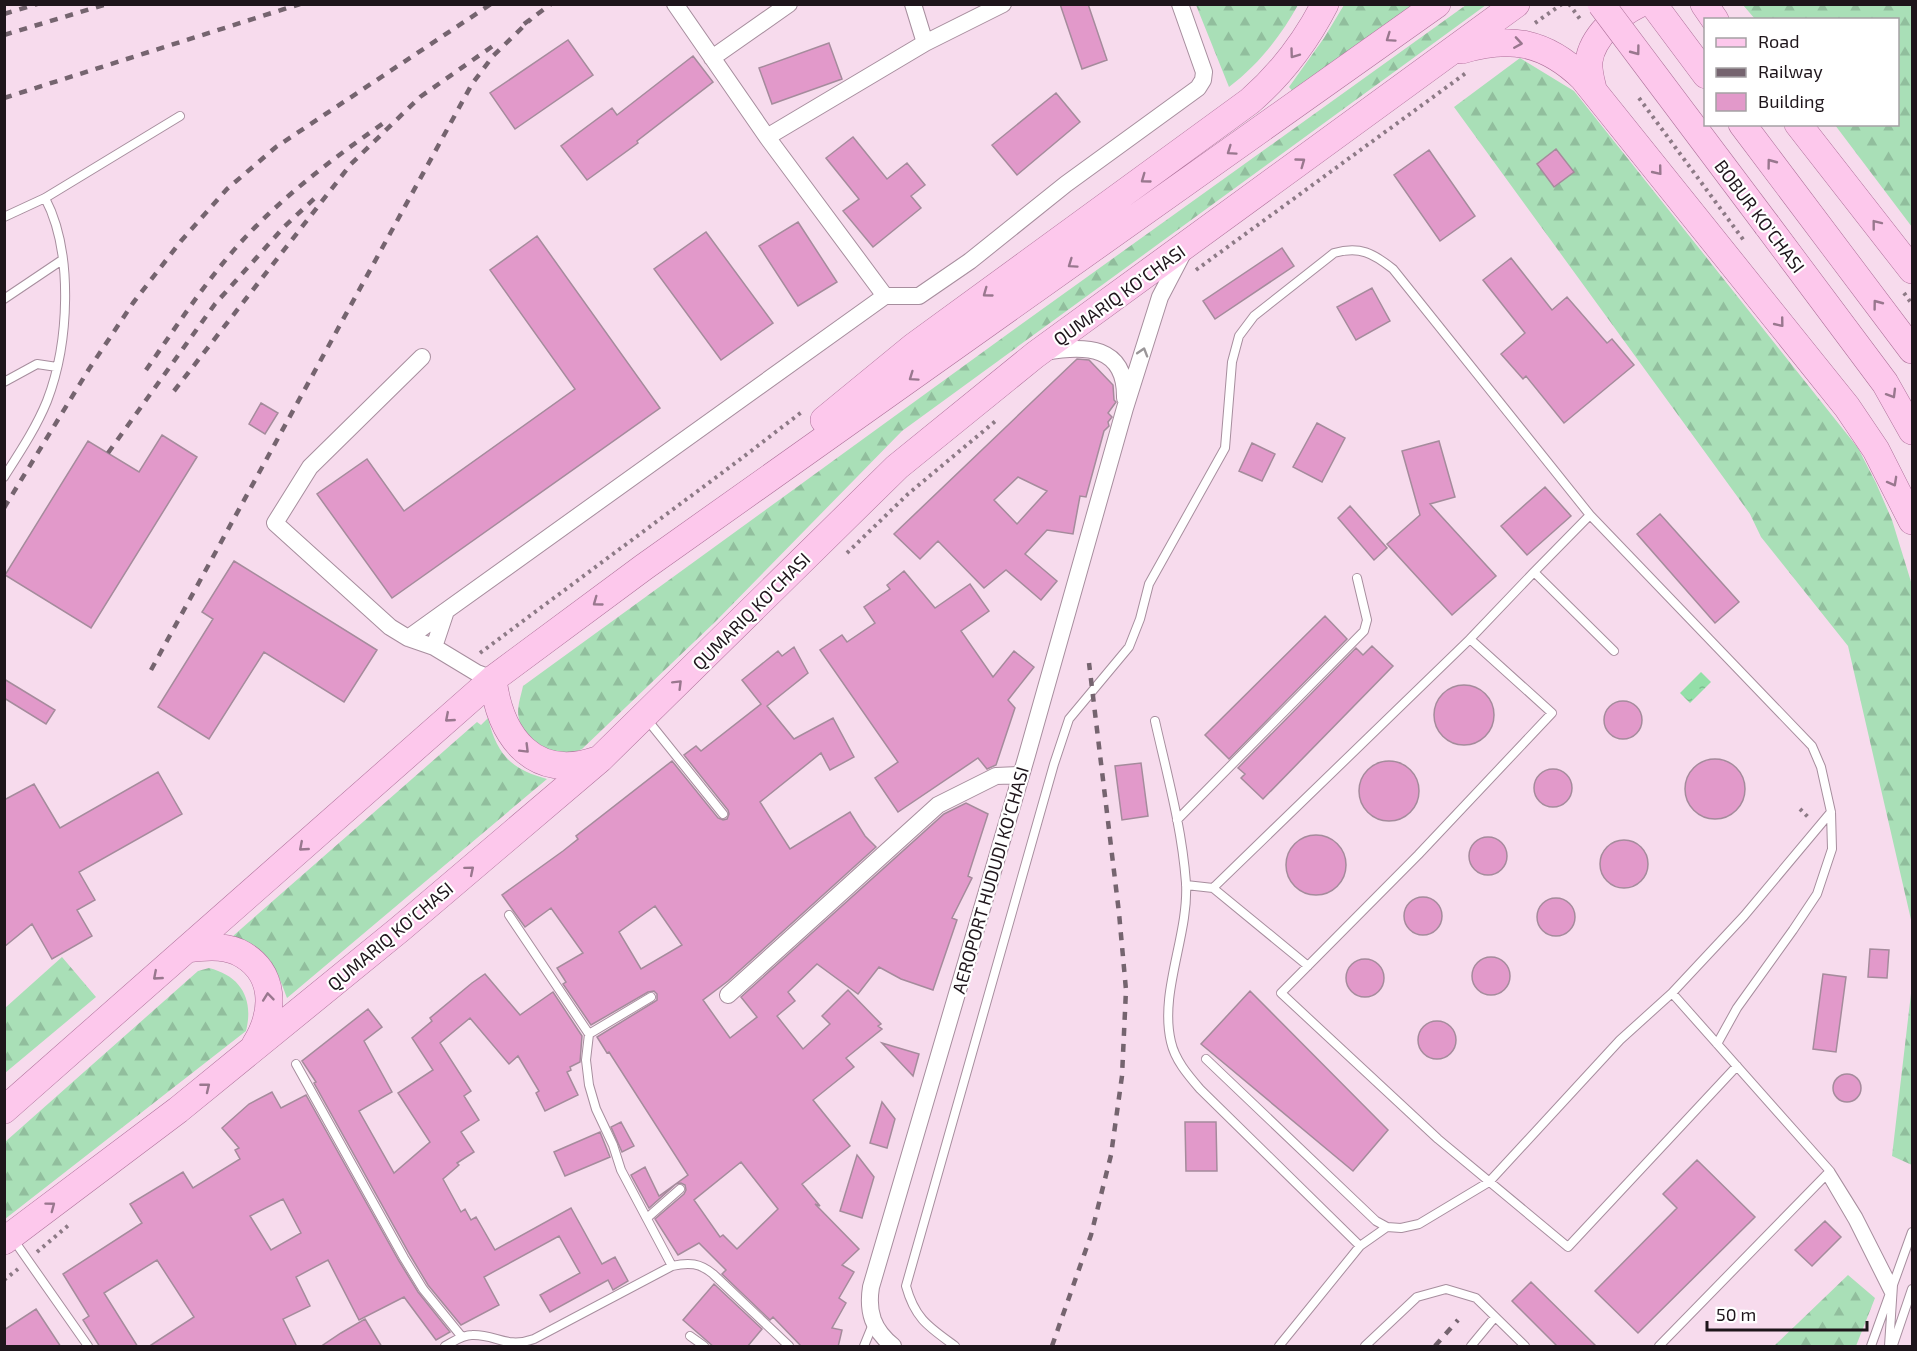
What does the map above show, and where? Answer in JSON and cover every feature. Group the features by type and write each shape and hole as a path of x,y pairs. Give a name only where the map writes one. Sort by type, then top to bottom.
{"main road":[{"path":"644,567 913,347 1250,101 1288,62 1325,4"},
{"path":"8,1104 493,679 644,567 1437,4"},
{"name":"QUMARIQ KO'CHASI","path":"8,1238 178,1110 251,1051 400,929 600,759 897,467 1035,355 1516,4"},
{"path":"1593,89 1589,74 1589,59 1595,46 1612,23 1639,4"},
{"path":"1653,4 1704,72"},
{"path":"1703,5 1713,18"},
{"name":"BOBUR KO'CHASI","path":"1592,14 1767,225 1880,375 1912,431"},
{"path":"1442,59 1482,43 1509,42 1540,49 1572,67 1593,89 1847,407 1875,450 1912,521"},
{"path":"1744,126 1912,350"},
{"path":"1800,126 1912,270"},
{"path":"493,679 498,706 509,732 533,758 553,765 566,766 582,765 600,759"},
{"path":"187,949 209,947 237,952 256,967 270,998 264,1030 251,1051"}],"street":[{"path":"675,4 768,137 885,296"},
{"path":"712,58 789,4"},
{"path":"913,4 925,43"},
{"path":"768,137 925,43 1003,4"},
{"path":"408,638 885,296 919,296 970,261 1066,184 1198,88 1203,80 1204,72 1180,4"},
{"name":"AEROPORT HUDUDI KO'CHASI","path":"874,1323 869,1307 871,1287 1021,775 1125,408 1160,297 1186,246"},
{"name":"AEROPORT HUDUDI KO'CHASI","path":"1035,355 1059,349 1083,348 1107,355 1123,375 1126,385 1125,408"},
{"path":"422,357 310,467 275,523 390,627 408,638 434,647 477,673 493,679"},
{"path":"434,647 446,610"},
{"path":"728,995 938,805 996,776 1021,775"},
{"path":"874,1323 893,1347"}],"lane":[{"path":"4,217 45,198 180,116"},
{"path":"4,477 34,429 47,401 57,367 64,315 62,260 54,216 45,198"},
{"path":"955,1347 923,1322 910,1302 906,1286 1054,764 1069,719 1129,647 1140,619 1149,584 1225,448 1232,362 1239,336 1254,316 1334,253 1356,250 1375,254 1393,268 1590,514 1812,746 1821,767 1832,812 1832,849 1817,894 1737,1008 1717,1044"},
{"path":"4,299 62,260"},
{"path":"4,382 38,364 57,367"},
{"path":"1214,888 1470,639 1590,514"},
{"path":"1534,572 1614,651"},
{"path":"1178,820 1364,631 1366,620 1357,578"},
{"path":"1470,639 1552,713 1418,855 1281,993 1438,1138 1568,1247 1737,1066"},
{"path":"645,717 723,814"},
{"path":"1155,721 1178,820 1186,885 1181,939 1170,998 1168,1021 1171,1044 1183,1069 1200,1089 1360,1246"},
{"path":"1206,1059 1376,1221 1387,1227 1401,1228 1419,1224 1490,1182 1620,1040 1672,993 1744,916 1832,812"},
{"path":"1186,885 1214,888 1308,966"},
{"path":"509,915 589,1034 586,1060 589,1085 594,1101 614,1145 621,1170 672,1266"},
{"path":"1672,993 1828,1173 1858,1216 1893,1285 1889,1347"},
{"path":"589,1034 651,997"},
{"path":"296,1064 404,1258 423,1289 462,1337"},
{"path":"1828,1173 1890,1295 1889,1347"},
{"path":"1659,1347 1828,1173"},
{"path":"646,1218 680,1189"},
{"path":"1279,1347 1360,1246 1387,1227"},
{"path":"1871,1347 1912,1232"},
{"path":"8,1238 28,1260 88,1347"},
{"path":"445,1347 462,1337 472,1335 510,1343 534,1339 672,1266 694,1263 704,1266 789,1347"},
{"path":"1365,1347 1417,1297 1446,1289 1476,1298 1525,1347"},
{"path":"1889,1347 1912,1289"},
{"path":"1471,1347 1495,1317"},
{"path":"864,1347 874,1323"},
{"path":"690,1335 704,1347"}],"path":[{"path":"1509,42 1562,4"},
{"path":"1569,4 1592,14"},
{"path":"1160,297 1472,69"},
{"path":"1633,90 1745,242"},
{"path":"464,665 811,404"},
{"path":"839,561 908,494 1004,414"},
{"path":"4,1280 74,1221"}],"green space":[{"path":"1196,5 1298,5 1268,49 1229,87"},
{"path":"1344,5 1423,5 1296,95 1289,87"},
{"path":"1466,5 1486,5 902,431 716,621 582,749 563,753 554,751 544,748 528,737 518,715 523,686"},
{"path":"1743,5 1912,5 1912,227 1836,126 1899,126 1899,18 1754,18"},
{"path":"1520,58 1574,91 1858,448 1876,483 1892,520 1912,585 1912,924 1848,646 1761,537 1750,514 1454,107"},
{"path":"488,718 496,742 507,759 534,775 547,779 287,998 268,960 253,947 233,936 477,722 481,725"},
{"path":"62,957 96,997 5,1073 5,1008"},
{"path":"209,968 229,977 243,990 248,1009 246,1031 5,1219 5,1142 198,971"},
{"path":"1912,985 1912,1165 1892,1156"},
{"path":"1848,1275 1875,1298 1856,1346 1774,1346"}],"water":[{"path":"1701,672 1711,682 1690,703 1680,693"}],"building":[{"path":"1060,4 1088,4 1107,60 1082,69"},
{"path":"568,40 593,75 515,129 490,93"},
{"path":"829,43 842,79 772,104 759,68"},
{"path":"693,56 713,82 637,141 638,143 587,180 561,146 612,108 617,115"},
{"path":"1056,93 1080,122 1017,175 992,145"},
{"path":"853,137 887,179 907,163 925,185 911,196 921,208 873,247 843,211 859,199 826,158"},
{"path":"1556,149 1574,172 1554,187 1537,164"},
{"path":"1429,150 1475,216 1440,241 1394,175"},
{"path":"798,222 837,282 798,306 759,246"},
{"path":"706,232 773,323 721,360 654,269"},
{"path":"537,236 660,408 392,598 317,494 367,459 404,511 575,389 490,270"},
{"path":"1282,248 1294,266 1215,319 1203,301"},
{"path":"1511,258 1552,310 1567,297 1607,343 1612,339 1634,365 1564,423 1526,376 1523,379 1501,354 1525,333 1483,280"},
{"path":"1372,288 1390,321 1356,340 1337,307"},
{"path":"1077,359 1089,360 1113,385 1116,402 1108,413 1112,417 1108,422 1109,426 1104,431 1086,497 1080,496 1073,534 1047,530 1025,554 1057,581 1041,600 1006,570 984,588 938,541 920,559 894,534","holes":["1018,477 1047,491 1017,524 994,500"]},
{"path":"261,403 278,413 265,434 249,424"},
{"path":"1317,423 1345,438 1322,482 1293,467"},
{"path":"162,435 197,457 91,628 5,575 88,441 139,472"},
{"path":"1439,441 1455,497 1430,504 1496,576 1452,615 1387,544 1420,515 1402,451"},
{"path":"1252,443 1275,454 1262,481 1239,471"},
{"path":"1545,487 1571,516 1527,555 1501,526"},
{"path":"1350,506 1387,548 1374,560 1338,518"},
{"path":"1660,514 1739,602 1715,623 1637,534"},
{"path":"234,561 377,650 344,702 264,652 209,739 158,707 213,619 202,612"},
{"path":"904,571 935,608 970,584 989,611 961,631 993,677 1014,651 1034,667 1008,700 1015,708 996,765 987,769 978,758 898,812 875,778 898,762 820,650 842,635 847,642 875,623 864,607 890,589 887,585"},
{"path":"1325,616 1347,639 1229,759 1205,735"},
{"path":"1372,646 1393,666 1263,799 1241,778 1245,774 1238,768 1356,648 1363,655"},
{"path":"794,647 808,673 767,706 794,739 833,718 854,757 830,770 821,753 760,802 790,849 850,812 865,836 876,847 728,981 703,1000 730,1038 757,1017 741,997 944,814 966,803 988,814 968,876 972,878 952,918 957,920 933,990 901,979 879,967 858,994 817,964 788,992 795,1001 777,1016 803,1049 830,1024 822,1016 848,990 881,1024 878,1026 882,1029 846,1058 854,1067 813,1100 850,1146 802,1184 820,1206 815,1204 859,1249 842,1265 854,1272 839,1298 846,1303 832,1328 842,1330 838,1347 802,1347 773,1317 770,1320 722,1274 726,1270 699,1243 678,1255 655,1219 684,1194 685,1185 676,1184 649,1208 631,1175 645,1167 659,1196 688,1175 597,1037 657,1000 657,994 654,991 648,992 591,1025 563,984 566,982 557,968 583,953 551,908 525,927 502,895 563,851 578,839 576,836 672,761 718,818 727,819 728,810 684,755 696,746 701,751 761,704 742,680 778,651 782,656","holes":["655,906 682,945 641,969 619,932","741,1162 778,1209 737,1249 723,1235 720,1237 694,1200"]},
{"path":"4,679 55,710 46,724 4,698"},
{"path":"1464,685 1485,694 1494,715 1485,736 1464,745 1443,736 1434,715 1443,694"},
{"path":"1623,701 1636,707 1642,720 1636,733 1623,739 1610,733 1604,720 1610,707"},
{"path":"1715,759 1736,768 1745,789 1736,810 1715,819 1694,810 1685,789 1694,768"},
{"path":"1389,761 1410,770 1419,791 1410,812 1389,821 1368,812 1359,791 1368,770"},
{"path":"1141,763 1148,816 1122,820 1115,766"},
{"path":"1553,769 1566,775 1572,788 1566,801 1553,807 1540,801 1534,788 1540,775"},
{"path":"158,772 182,814 79,872 95,900 77,910 92,936 52,959 32,924 4,947 4,800 34,784 60,828"},
{"path":"1316,835 1337,844 1346,865 1337,886 1316,895 1295,886 1286,865 1295,844"},
{"path":"1488,837 1501,843 1507,856 1501,869 1488,875 1475,869 1469,856 1475,843"},
{"path":"1619,840 1629,840 1644,850 1648,864 1644,878 1638,884 1629,888 1619,888 1604,878 1600,869 1600,859 1610,844"},
{"path":"1423,897 1436,903 1442,916 1436,929 1423,935 1410,929 1404,916 1410,903"},
{"path":"1556,898 1569,904 1575,917 1569,930 1556,936 1543,930 1537,917 1543,904"},
{"path":"1870,949 1889,950 1887,978 1868,977"},
{"path":"1491,957 1504,963 1510,976 1504,989 1491,995 1478,989 1472,976 1478,963"},
{"path":"1365,959 1378,965 1384,978 1378,991 1365,997 1352,991 1346,978 1352,965"},
{"path":"485,974 520,1015 553,992 582,1036 580,1062 570,1067 571,1070 567,1072 578,1095 545,1111 536,1093 539,1091 518,1056 509,1064 470,1018 440,1043 471,1091 464,1096 479,1120 461,1132 474,1152 457,1163 459,1165 443,1179 461,1212 465,1209 471,1220 476,1217 495,1250 571,1208 602,1264 615,1257 628,1281 613,1290 608,1280 550,1312 540,1295 580,1273 559,1236 484,1277 499,1305 461,1325 428,1285 314,1083 316,1082 302,1061 368,1009 382,1027 364,1041 392,1092 359,1111 394,1173 430,1142 398,1093 433,1070 412,1038 432,1021 430,1018"},
{"path":"1823,974 1846,977 1836,1052 1813,1049"},
{"path":"1250,991 1388,1130 1353,1171 1201,1044"},
{"path":"1437,1021 1450,1027 1456,1040 1450,1053 1437,1059 1424,1053 1418,1040 1424,1027"},
{"path":"882,1043 919,1054 913,1076"},
{"path":"1847,1074 1857,1078 1861,1088 1857,1098 1847,1102 1837,1098 1833,1088 1837,1078"},
{"path":"272,1092 281,1108 306,1095 399,1261 418,1292 450,1332 436,1340 404,1297 359,1320 328,1260 296,1277 310,1306 283,1319 297,1347 148,1347 194,1317 157,1260 104,1293 138,1347 100,1347 83,1320 89,1316 63,1274 142,1223 130,1204 183,1172 193,1188 240,1159 235,1150 239,1148 222,1128 249,1104","holes":["283,1199 301,1233 271,1250 250,1216"]},
{"path":"882,1102 895,1119 887,1148 870,1143"},
{"path":"621,1122 634,1146 622,1152 611,1127"},
{"path":"1185,1122 1216,1122 1217,1171 1186,1171"},
{"path":"600,1132 610,1157 565,1176 554,1152"},
{"path":"857,1155 874,1177 862,1218 840,1211"},
{"path":"1697,1160 1755,1217 1638,1333 1595,1291 1677,1208 1663,1194"},
{"path":"1825,1221 1841,1237 1812,1266 1795,1250"},
{"path":"1531,1282 1597,1347 1558,1347 1512,1301"},
{"path":"714,1284 762,1329 747,1347 714,1347 683,1320"},
{"path":"36,1309 61,1347 4,1347 4,1330"},
{"path":"365,1319 382,1347 320,1347 341,1333"}],"railway":[{"path":"4,14 37,4"},
{"path":"4,35 107,4"},
{"path":"4,98 300,4"},
{"path":"4,508 89,369 133,303 181,241 227,189 276,147 491,4"},
{"path":"524,24 551,4"},
{"path":"151,670 472,84 493,56 531,19"},
{"path":"174,391 351,164 420,97 497,43"},
{"path":"146,370 191,305 241,242 311,177 388,120"},
{"path":"108,453 215,304 284,227 318,195"},
{"path":"1052,1346 1091,1235 1111,1155 1122,1076 1126,990 1089,663"},
{"path":"1435,1346 1458,1320"}]}
